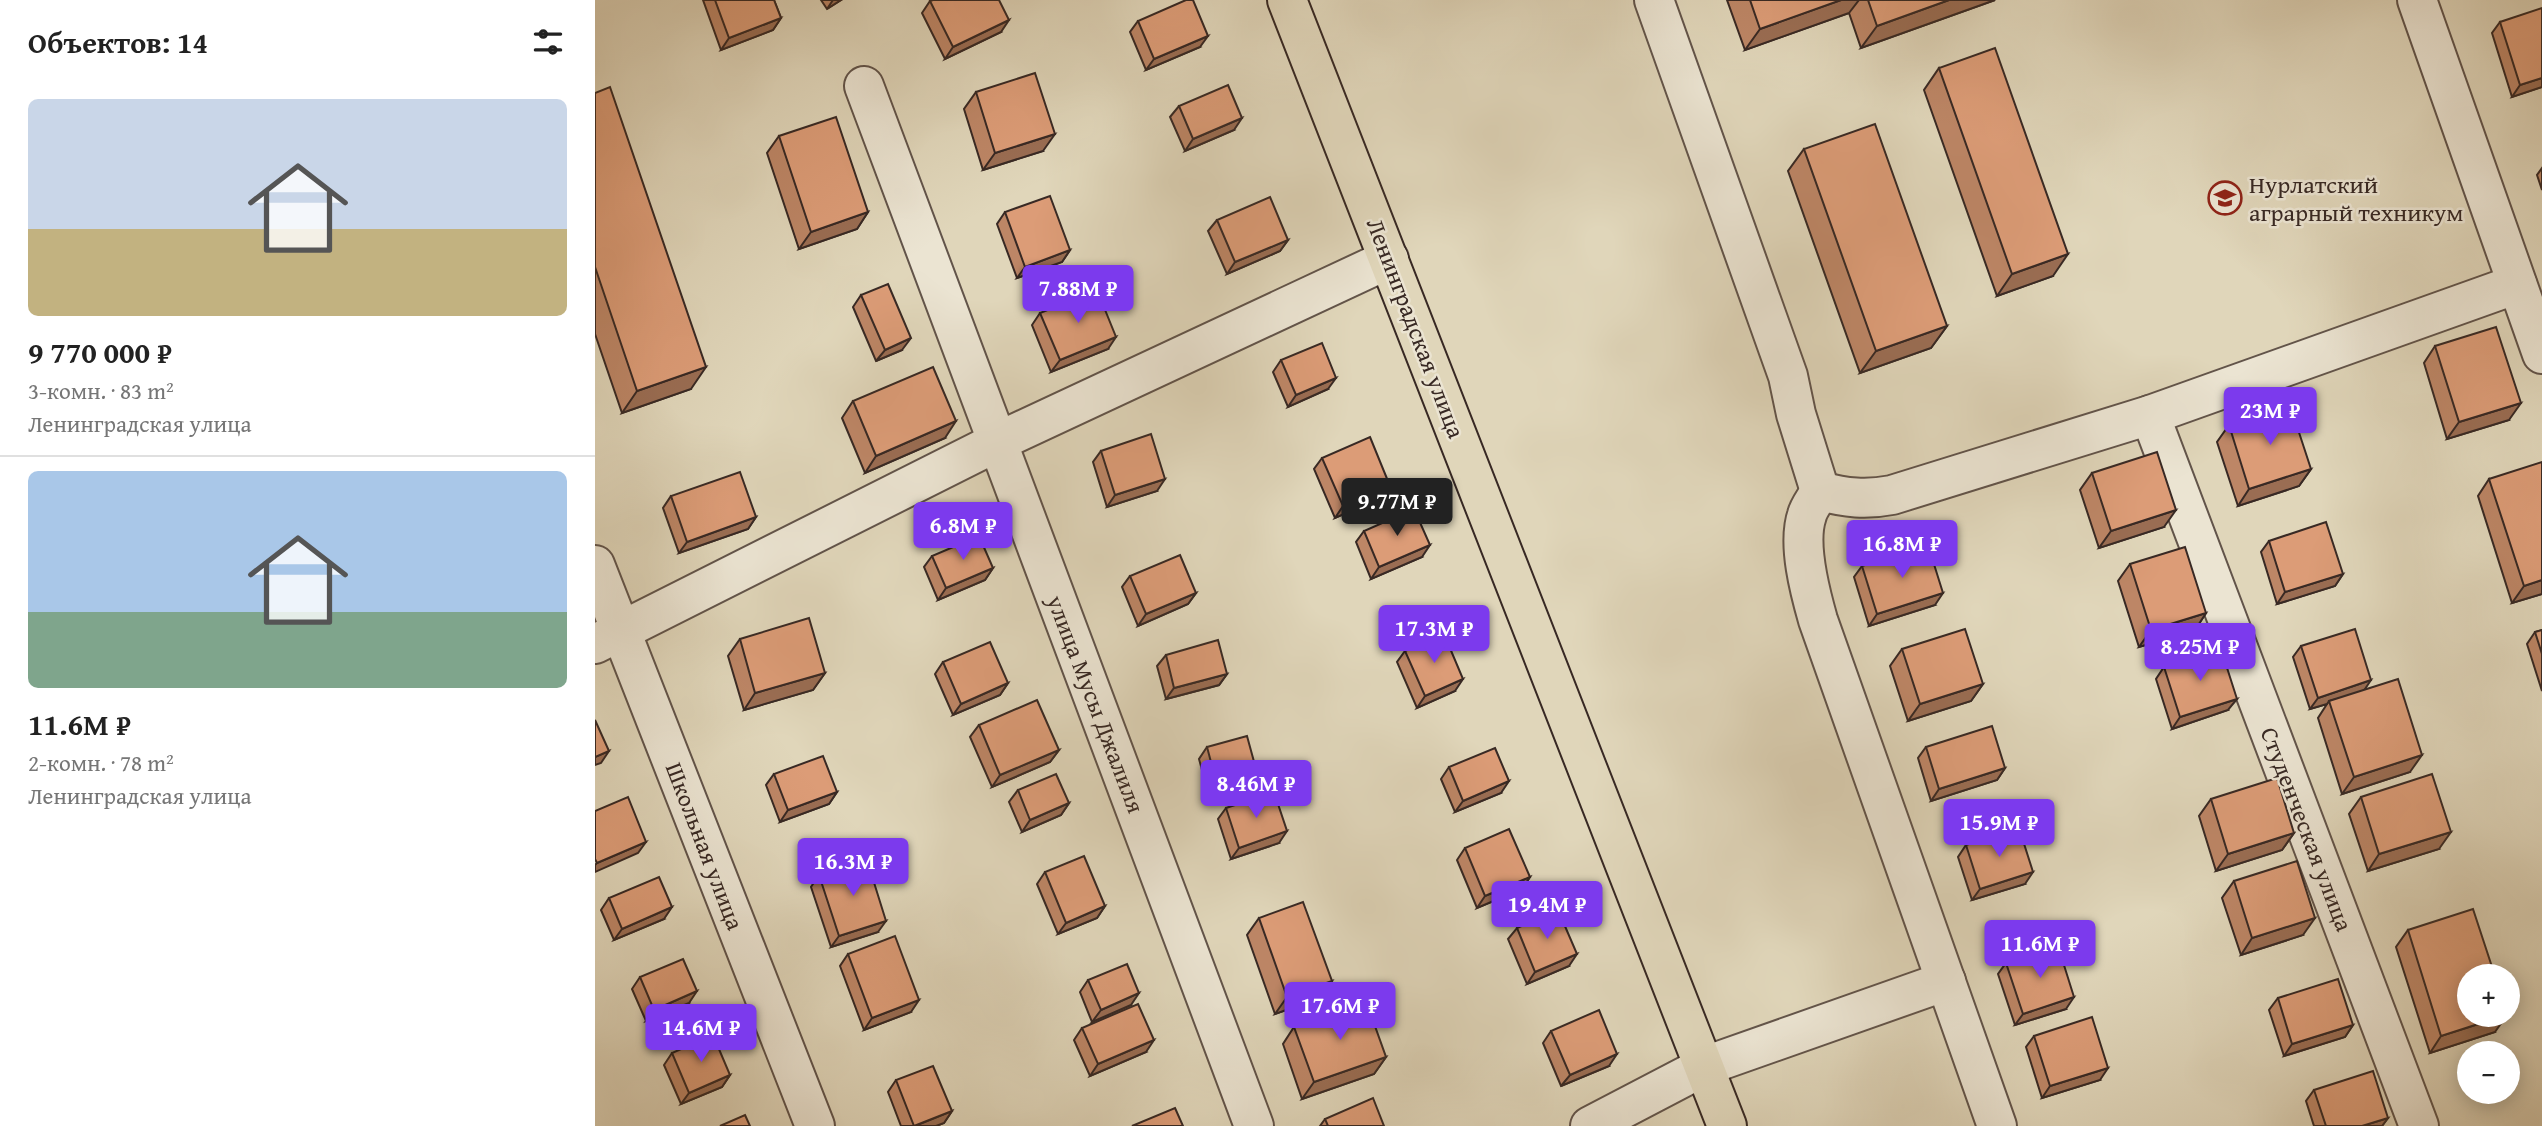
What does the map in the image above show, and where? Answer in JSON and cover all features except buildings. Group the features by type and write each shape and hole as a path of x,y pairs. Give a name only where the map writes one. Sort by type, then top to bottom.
{"main road":[{"name":"Ленинградская улица","path":"1287,0 1727,1126"}],"street":[{"path":"1654,0 1788,376 1796,414 1820,491 1806,516 1805,534 1810,591 1818,620 1997,1126"},
{"path":"2417,0 2542,354"},
{"name":"улица Мусы Джалиля","path":"864,86 1254,1126"},
{"path":"608,637 997,442 1389,259"},
{"path":"1820,491 1845,498 1868,499 1892,495 2150,415 2517,284"},
{"name":"Студенческая улица","path":"2150,415 2419,1126"},
{"name":"Школьная улица","path":"595,565 608,637 815,1126"},
{"path":"1590,1126 1705,1066 1946,981"}],"place":[{"name":"Нурлатский аграрный техникум","path":"2225,198"}]}
